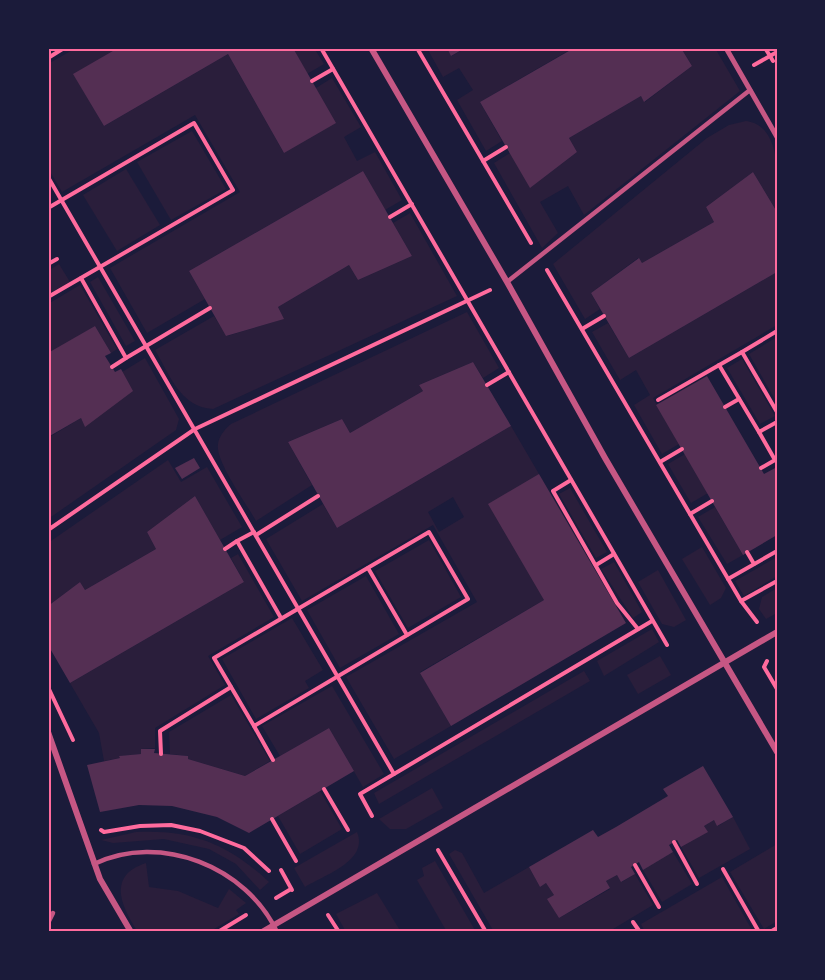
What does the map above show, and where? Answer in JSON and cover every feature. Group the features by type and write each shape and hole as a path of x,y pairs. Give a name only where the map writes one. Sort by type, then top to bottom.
{"street":[{"path":"371,48 507,282 605,458 777,752"},
{"path":"726,48 777,137"},
{"path":"262,932 275,929 777,632"},
{"path":"48,732 100,879 130,932"}],"lane":[{"path":"507,282 750,90"},
{"path":"94,864 106,858 137,853 165,853 200,861 235,879 251,894 275,929"},
{"path":"48,923 53,913"}],"path":[{"path":"48,58 64,48"},
{"path":"321,48 667,645"},
{"path":"417,48 741,601 777,581"},
{"path":"765,48 770,56 776,50"},
{"path":"312,81 333,69"},
{"path":"48,208 194,123 233,190 48,297"},
{"path":"483,161 506,147"},
{"path":"48,177 394,774"},
{"path":"390,217 412,204"},
{"path":"48,264 57,259"},
{"path":"81,278 126,358"},
{"path":"48,530 195,429 507,282"},
{"path":"112,367 210,308"},
{"path":"582,329 604,316"},
{"path":"658,400 777,331"},
{"path":"742,352 777,412"},
{"path":"720,365 775,460 761,468"},
{"path":"487,385 509,372"},
{"path":"725,407 739,399"},
{"path":"759,432 777,422"},
{"path":"660,462 682,449"},
{"path":"571,480 553,491 617,603 638,629"},
{"path":"225,549 318,496"},
{"path":"690,514 712,501"},
{"path":"254,726 468,599 429,532 214,658 273,760"},
{"path":"237,542 281,618"},
{"path":"728,579 777,551"},
{"path":"747,552 754,564"},
{"path":"596,565 614,554"},
{"path":"368,568 407,635"},
{"path":"372,816 360,794 652,621"},
{"path":"770,657 764,667 777,689"},
{"path":"48,687 60,707 74,742"},
{"path":"161,754 160,730 231,687"},
{"path":"324,789 348,830"},
{"path":"272,819 296,861"},
{"path":"97,826 104,832 140,826 171,825 200,831 244,848 269,871"},
{"path":"674,842 697,884"},
{"path":"438,849 486,932"},
{"path":"635,865 659,907"},
{"path":"723,869 759,932"},
{"path":"328,915 339,932"},
{"path":"633,922 639,932"},
{"path":"770,932 777,928"}],"shaded area":[{"path":"76,48 118,48 74,74 104,126 228,54 284,153 316,88 332,78 361,127 344,137 357,161 375,152 402,200 385,210 363,171 189,271 205,299 147,333 110,268 240,192 195,115 62,192 48,168 48,64"},
{"path":"293,48 314,48 324,64 307,74"},
{"path":"427,48 447,48 452,56 465,48 573,48 480,102 502,141 486,151 457,100 473,90 459,68 443,77"},
{"path":"681,48 715,48 740,91 584,215 568,186 540,202 558,233 542,248 494,163 510,153 531,187 577,152 569,138 641,96 645,102 692,66"},
{"path":"746,121 758,125 773,145 777,173 777,212 753,172 706,207 714,222 642,263 638,258 591,293 600,309 585,319 553,264 707,138 729,125"},
{"path":"192,131 226,189 171,220 137,162"},
{"path":"126,169 160,225 117,251 83,195"},
{"path":"410,213 457,296 213,409 192,402 177,388 155,350 214,316 227,336 283,319 278,307 349,265 358,280 412,256 393,223"},
{"path":"59,264 70,282 48,294 48,271"},
{"path":"777,272 777,325 653,398 679,444 662,454 634,405 650,395 636,370 620,380 592,332 608,323 629,358"},
{"path":"98,277 135,341 126,346 90,282"},
{"path":"80,285 117,349 111,353 95,326 48,355 48,304"},
{"path":"467,312 499,368 483,378 473,362 419,385 423,391 350,433 342,419 288,442 312,485 256,521 226,471 218,451 221,435 231,424"},
{"path":"777,337 777,403 749,354"},
{"path":"145,358 179,419 176,430 48,519 48,438 81,418 85,426 122,372"},
{"path":"742,359 775,416 760,424 727,368"},
{"path":"511,426 539,474 544,600 420,672 451,726 394,759 346,677 477,602 433,525 302,601 266,539 323,504 337,528","holes":["453,497 464,517 439,532 428,512"]},
{"path":"685,454 708,493 691,503 668,464"},
{"path":"168,460 181,482 207,467 242,527 220,540 195,496 147,532 156,549 85,590 80,582 48,606 48,543"},
{"path":"570,488 607,552 596,558 559,494"},
{"path":"715,507 743,555 727,564 698,517"},
{"path":"429,540 461,597 408,628 375,571"},
{"path":"702,547 726,588 721,598 710,605 682,559"},
{"path":"238,554 274,617 208,656 225,685 155,728 155,748 141,749 141,754 120,756 120,758 104,761 99,733 70,683 244,582 231,558"},
{"path":"777,557 777,576 744,596 735,581"},
{"path":"614,562 642,612 633,618 601,569"},
{"path":"658,570 686,620 674,627 662,624 638,582"},
{"path":"366,576 399,634 340,668 307,610"},
{"path":"777,588 777,613 766,619 759,609 762,597"},
{"path":"292,618 323,670 305,681 309,688 256,719 222,659"},
{"path":"652,629 659,642 604,676 597,661"},
{"path":"660,656 671,675 638,694 627,675"},
{"path":"584,671 590,681 379,804 374,793"},
{"path":"332,686 384,774 363,787 329,728 280,756 262,726"},
{"path":"231,695 270,761 245,776 188,759 188,756 170,754 169,732"},
{"path":"432,788 443,808 406,829 390,829 379,819"},
{"path":"320,791 342,829 300,854 278,816"},
{"path":"733,817 750,849 699,878 681,847 707,832 704,826 714,820 718,826"},
{"path":"136,832 174,833 208,842 239,858 269,882 260,890 236,864 209,849 164,839 113,843 101,840"},
{"path":"357,832 359,842 357,851 351,859 343,866 305,887 294,868"},
{"path":"777,844 777,921 764,929 730,872"},
{"path":"455,850 462,853 484,893 529,867 540,887 546,883 554,895 548,899 559,918 610,889 606,881 617,875 622,882 635,874 653,905 608,932 494,932 449,854"},
{"path":"673,852 692,884 662,902 643,870"},
{"path":"435,861 476,932 447,932 417,880 424,876 422,868"},
{"path":"146,863 149,887 178,891 218,908 229,889 246,903 236,910 239,914 209,932 138,932 123,903 122,884 126,876 134,869"},
{"path":"722,877 753,932 645,932 641,924"},
{"path":"377,893 401,932 346,932 336,914"}],"building":[{"path":"118,48 293,48 336,123 284,153 228,54 104,126 73,74"},
{"path":"447,48 465,48 451,56"},
{"path":"574,48 681,48 692,66 644,102 641,96 569,138 577,152 530,188 480,102"},
{"path":"363,171 412,256 358,280 349,265 278,307 284,319 226,336 189,271"},
{"path":"753,172 777,212 777,272 629,358 591,293 639,258 642,263 714,222 706,207"},
{"path":"95,326 111,353 105,356 115,372 121,369 133,391 85,427 81,418 48,437 48,353"},
{"path":"473,362 511,426 337,528 288,442 342,419 350,433 423,391 419,385"},
{"path":"707,376 764,474 777,467 777,535 743,555 656,405"},
{"path":"194,458 200,468 182,479 175,468"},
{"path":"539,474 626,623 451,726 420,673 544,600 488,504"},
{"path":"195,496 244,582 70,683 48,645 48,606 80,582 85,590 156,549 147,532"},
{"path":"329,728 354,771 249,833 217,817 172,806 139,805 100,812 87,765 120,758 119,756 141,754 141,749 155,749 154,753 188,756 188,759 245,776"},
{"path":"703,766 733,817 717,826 714,820 704,826 708,832 681,847 677,840 669,845 673,852 643,870 639,862 631,867 635,874 621,882 617,875 606,881 610,888 559,918 547,899 554,895 546,883 540,887 529,867 593,830 598,837 616,827 668,796 663,789"}]}
